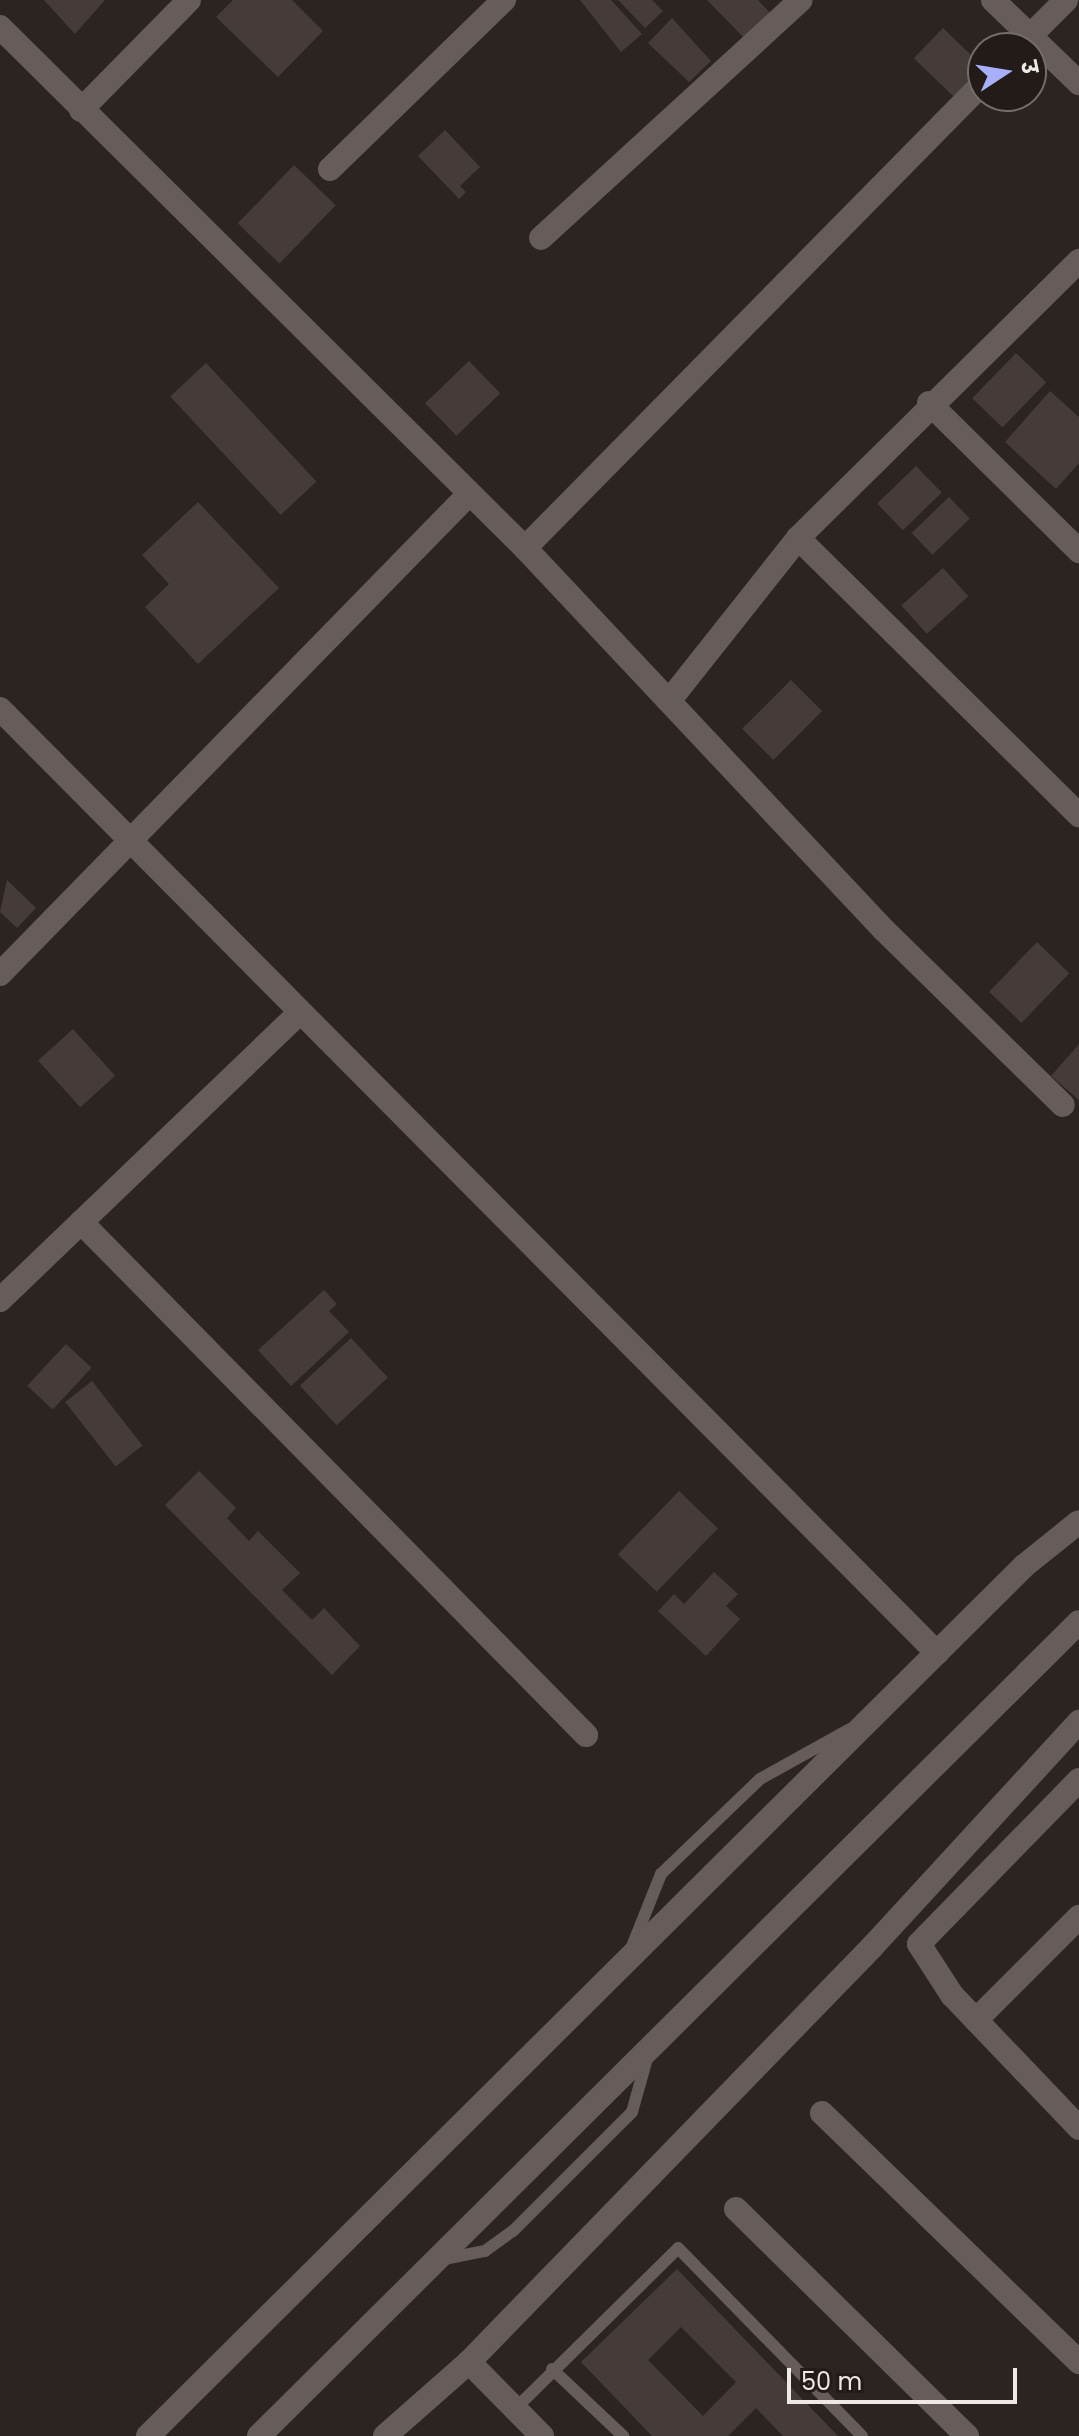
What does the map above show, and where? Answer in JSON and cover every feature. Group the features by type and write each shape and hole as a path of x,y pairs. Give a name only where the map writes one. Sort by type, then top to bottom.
{"street":[{"path":"81,110 189,0"},
{"path":"330,169 504,0"},
{"path":"541,238 801,0"},
{"path":"993,0 1017,32"},
{"path":"1034,32 1066,0"},
{"path":"0,27 525,548 884,930 1063,1105"},
{"path":"1047,59 1079,83"},
{"path":"525,548 967,99"},
{"path":"669,701 798,538 929,403 1075,272"},
{"path":"929,403 1079,551"},
{"path":"0,974 126,837 469,494"},
{"path":"798,538 1079,815"},
{"path":"0,709 937,1653"},
{"path":"0,1300 300,1012"},
{"path":"81,1222 586,1735"},
{"path":"148,2436 937,1653 1079,1522"},
{"path":"259,2436 1079,1622"},
{"path":"385,2436 469,2362 1079,1722"},
{"path":"1079,1780 923,1933 927,1965 1079,2128"},
{"path":"976,2020 1079,1917"},
{"path":"822,2113 1079,2362"},
{"path":"736,2209 967,2436"},
{"path":"469,2362 542,2436"}],"lane":[{"path":"628,1959 661,1874 760,1779 868,1721"},
{"path":"436,2260 485,2251 513,2231 632,2112 649,2048"},
{"path":"515,2409 552,2369 678,2248 862,2436"},
{"path":"552,2369 623,2436"}],"building":[{"path":"44,0 105,0 75,34"},
{"path":"233,0 292,0 323,31 278,77 216,17"},
{"path":"580,0 611,0 642,34 621,52"},
{"path":"618,0 652,0 663,11 645,28"},
{"path":"707,0 758,0 773,16 747,41"},
{"path":"672,18 711,61 689,82 648,43"},
{"path":"943,28 967,51 967,84 954,97 914,58"},
{"path":"445,130 480,167 460,186 466,192 459,199 418,156"},
{"path":"294,165 336,205 279,264 238,223"},
{"path":"1016,353 1046,382 1002,427 972,398"},
{"path":"469,361 500,393 456,436 425,403"},
{"path":"206,363 316,481 281,515 170,396"},
{"path":"1050,391 1079,417 1079,463 1056,489 1005,442"},
{"path":"916,466 942,493 903,530 877,504"},
{"path":"949,497 970,519 932,555 912,533"},
{"path":"198,502 279,588 198,664 145,607 169,584 142,555"},
{"path":"943,568 968,596 927,634 901,605"},
{"path":"791,680 822,711 773,760 742,729"},
{"path":"7,880 36,908 17,928 0,912"},
{"path":"1037,942 1069,973 1021,1023 989,992"},
{"path":"73,1029 115,1076 80,1107 38,1060"},
{"path":"1079,1044 1079,1100 1051,1076"},
{"path":"324,1290 337,1304 329,1311 349,1332 291,1386 258,1350"},
{"path":"351,1338 388,1377 337,1425 300,1386"},
{"path":"66,1344 92,1368 53,1410 27,1386"},
{"path":"92,1381 142,1446 116,1467 65,1402"},
{"path":"199,1471 236,1508 227,1518 249,1541 258,1531 300,1573 282,1590 312,1620 324,1608 360,1646 332,1675 165,1505"},
{"path":"679,1491 718,1529 657,1592 618,1554"},
{"path":"714,1572 738,1594 726,1606 740,1619 706,1656 658,1611 674,1594 684,1604"},
{"path":"677,2269 838,2436 783,2436 756,2408 728,2436 652,2436 581,2362","holes":["681,2327 736,2382 703,2416 648,2360"]}]}
